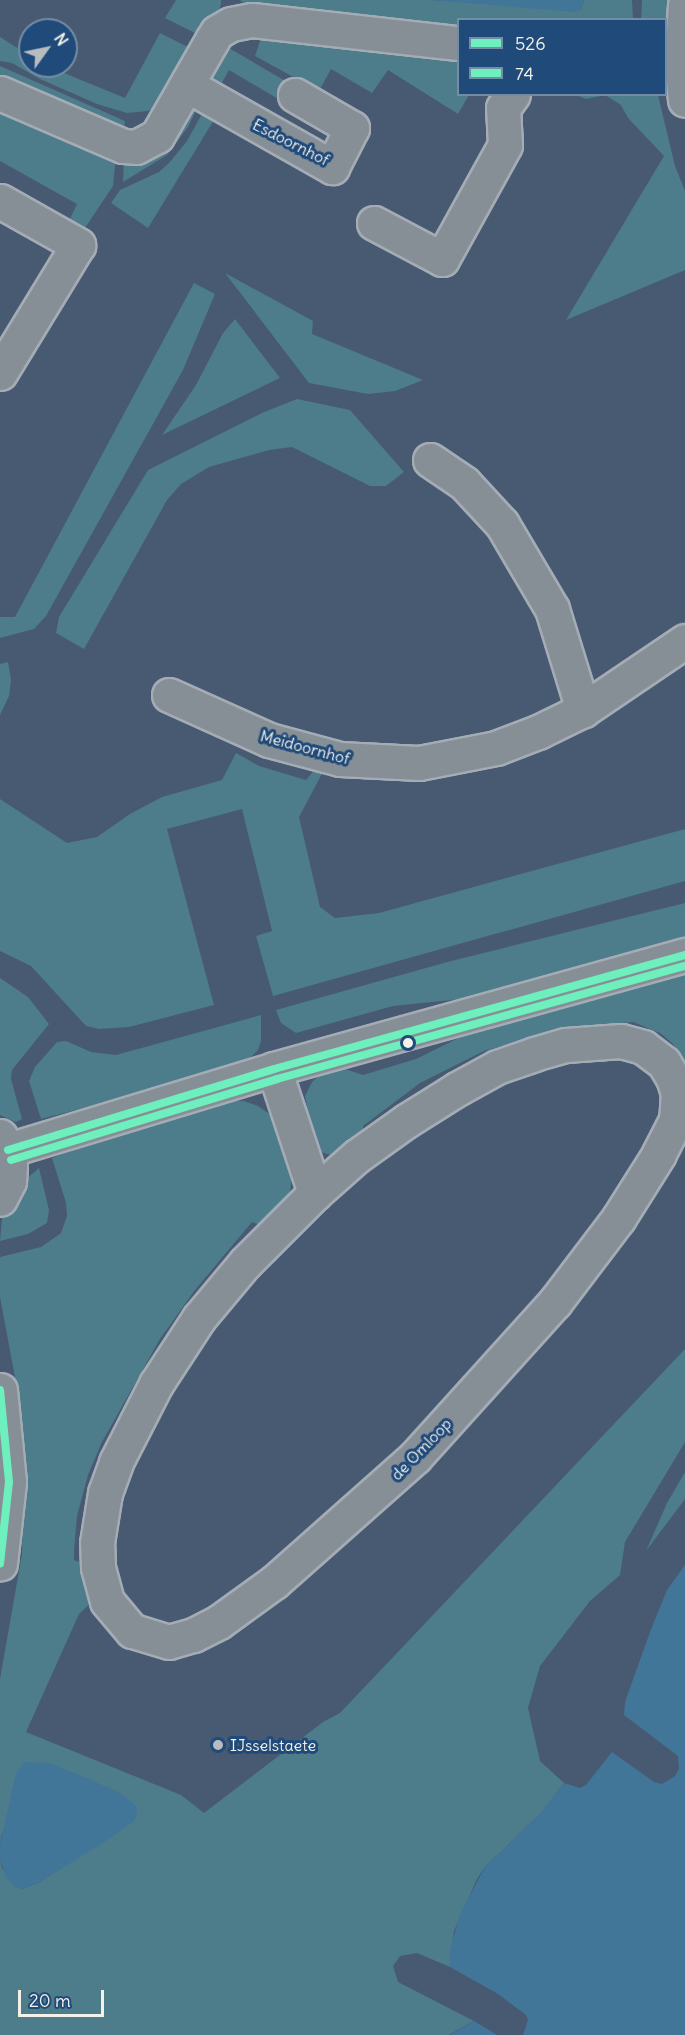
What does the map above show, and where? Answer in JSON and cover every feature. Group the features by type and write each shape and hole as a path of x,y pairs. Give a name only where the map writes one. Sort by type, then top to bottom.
{"street":[{"path":"685,5 673,59 685,100"},
{"path":"0,93 123,146 136,147 157,136 217,32 236,10 457,42"},
{"name":"Esdoornhof","path":"187,86 332,167 352,128 295,95"},
{"path":"374,223 442,259 505,145 503,108 512,96"},
{"path":"0,201 78,245 0,373"},
{"path":"430,460 465,483 502,524 552,609 583,710"},
{"name":"Meidoornhof","path":"169,695 269,740 340,759 419,763 496,748 538,732 583,710 685,641"},
{"path":"0,1199 9,1181 4,1143 685,955"},
{"name":"de Omloop","path":"632,1042 654,1054 664,1063 678,1093 676,1120 659,1154 594,1254 518,1345 415,1457 309,1554 219,1622 193,1635 169,1642 148,1637 132,1630 107,1601 98,1567 97,1543 105,1493 116,1462 156,1384 199,1318 245,1263 315,1193 357,1156 417,1114 497,1067 545,1051 593,1043 632,1042"},
{"path":"274,1068 315,1193"},
{"path":"0,1390 9,1482 0,1564"}],"shaded area":[{"path":"176,0 221,0 221,4 218,14 199,35 165,18"},
{"path":"240,0 432,0 581,10 584,0 632,0 633,18 457,18 457,29 250,10"},
{"path":"432,0 584,0 581,10 574,12"},
{"path":"642,0 671,0 668,41 667,18 641,18"},
{"path":"160,33 192,49 160,103 148,111 127,113 97,104 38,78 76,78 125,98"},
{"path":"262,35 457,56 457,96 468,96 458,114 388,70 372,93 331,69 319,91 255,56"},
{"path":"0,37 18,48 18,66 0,61"},
{"path":"222,44 294,86 285,103 229,70 218,90 207,77"},
{"path":"0,66 18,74 18,78 27,78 125,121 123,133 0,82"},
{"path":"578,96 600,96 586,99"},
{"path":"607,96 658,96 675,166 685,191 685,270 566,320 664,156 628,118 621,105"},
{"path":"200,102 188,127 167,155 123,182 124,159 154,157 165,146 188,107"},
{"path":"0,107 116,156 113,186 83,231 67,225 77,204 0,161"},
{"path":"204,110 217,115 148,228 111,203 120,190 159,172 169,163 187,141"},
{"path":"225,273 313,321 312,334 423,380 395,391 368,394 309,383"},
{"path":"194,283 215,294 183,370 46,616 34,629 0,638 0,617 15,617"},
{"path":"235,319 280,378 162,435 196,385 223,333"},
{"path":"297,399 350,410 404,472 386,486 370,486 292,447 269,450 209,467 181,484 167,500 84,649 56,633 59,617 148,470 264,412"},
{"path":"8,662 11,680 9,696 0,715 0,664"},
{"path":"236,753 259,766 306,780 316,768 324,770 299,817 320,907 335,918 379,913 685,829 685,881 273,996 256,936 272,931 242,809 167,829 214,1005 129,1027 99,1029 86,1026 31,966 0,951 0,799 67,843 97,837 130,814 162,797 222,780"},
{"path":"685,903 685,940 472,998 393,1006 296,1033 281,1023 276,1010 451,961"},
{"path":"685,971 685,1060 672,1043 660,1033 633,1022 557,1030 484,1051 420,1083 363,1126 363,1139 335,1156 320,1152 314,1146 305,1096 312,1082 321,1074 345,1069 363,1075 416,1059 485,1025"},
{"path":"0,978 28,997 49,1024 12,1070 11,1079 22,1119 16,1122 0,1115"},
{"path":"261,1015 261,1041 258,1050 241,1067 41,1119 29,1081 35,1067 57,1042 66,1041 91,1052 116,1055"},
{"path":"223,1101 244,1101 258,1106 271,1115 279,1127 292,1167 290,1196 264,1227 252,1222 195,1290 160,1339 102,1442 88,1475 77,1516 74,1551 74,1560 86,1565 95,1599 79,1614 26,1732 181,1795 204,1813 323,1722 340,1713 685,1349 685,1442 625,1542 620,1575 590,1601 540,1666 528,1708 540,1761 564,1783 542,1812 485,1867 477,1879 454,1931 450,1967 417,1953 400,1956 393,1966 398,1982 474,2021 449,2035 0,2035 0,1859 2,1868 14,1886 23,1889 40,1882 133,1821 2,1833 0,1845 0,1679 22,1554 23,1484 17,1388 0,1297 0,1257 41,1247 61,1233 67,1216 66,1203 52,1158 144,1124"},
{"path":"39,1168 49,1210 47,1223 28,1234 0,1241 2,1218 24,1181"},
{"path":"685,1472 685,1499 646,1551 667,1503"},
{"path":"685,1565 685,2035 523,2035 528,2020 526,2015 498,1994 450,1967 450,1950 460,1914 485,1867 542,1812 564,1783 580,1788 586,1785 612,1752 654,1782 662,1784 675,1776 679,1769 678,1756 624,1715 625,1702 667,1590"},
{"path":"25,1762 50,1763 119,1792 136,1806 137,1815 134,1821 109,1839 40,1882 23,1889 14,1886 6,1878 0,1859 0,1845 16,1773"},
{"path":"474,2021 497,2035 450,2035"}],"transit line":[{"name":"526","path":"8,1150 274,1069 685,955"},
{"name":"74","path":"11,1160 277,1079 685,966"},
{"name":"526","path":"0,1390 9,1482 0,1564"}],"place":[{"name":"IJsselstaete","path":"218,1745"}]}
